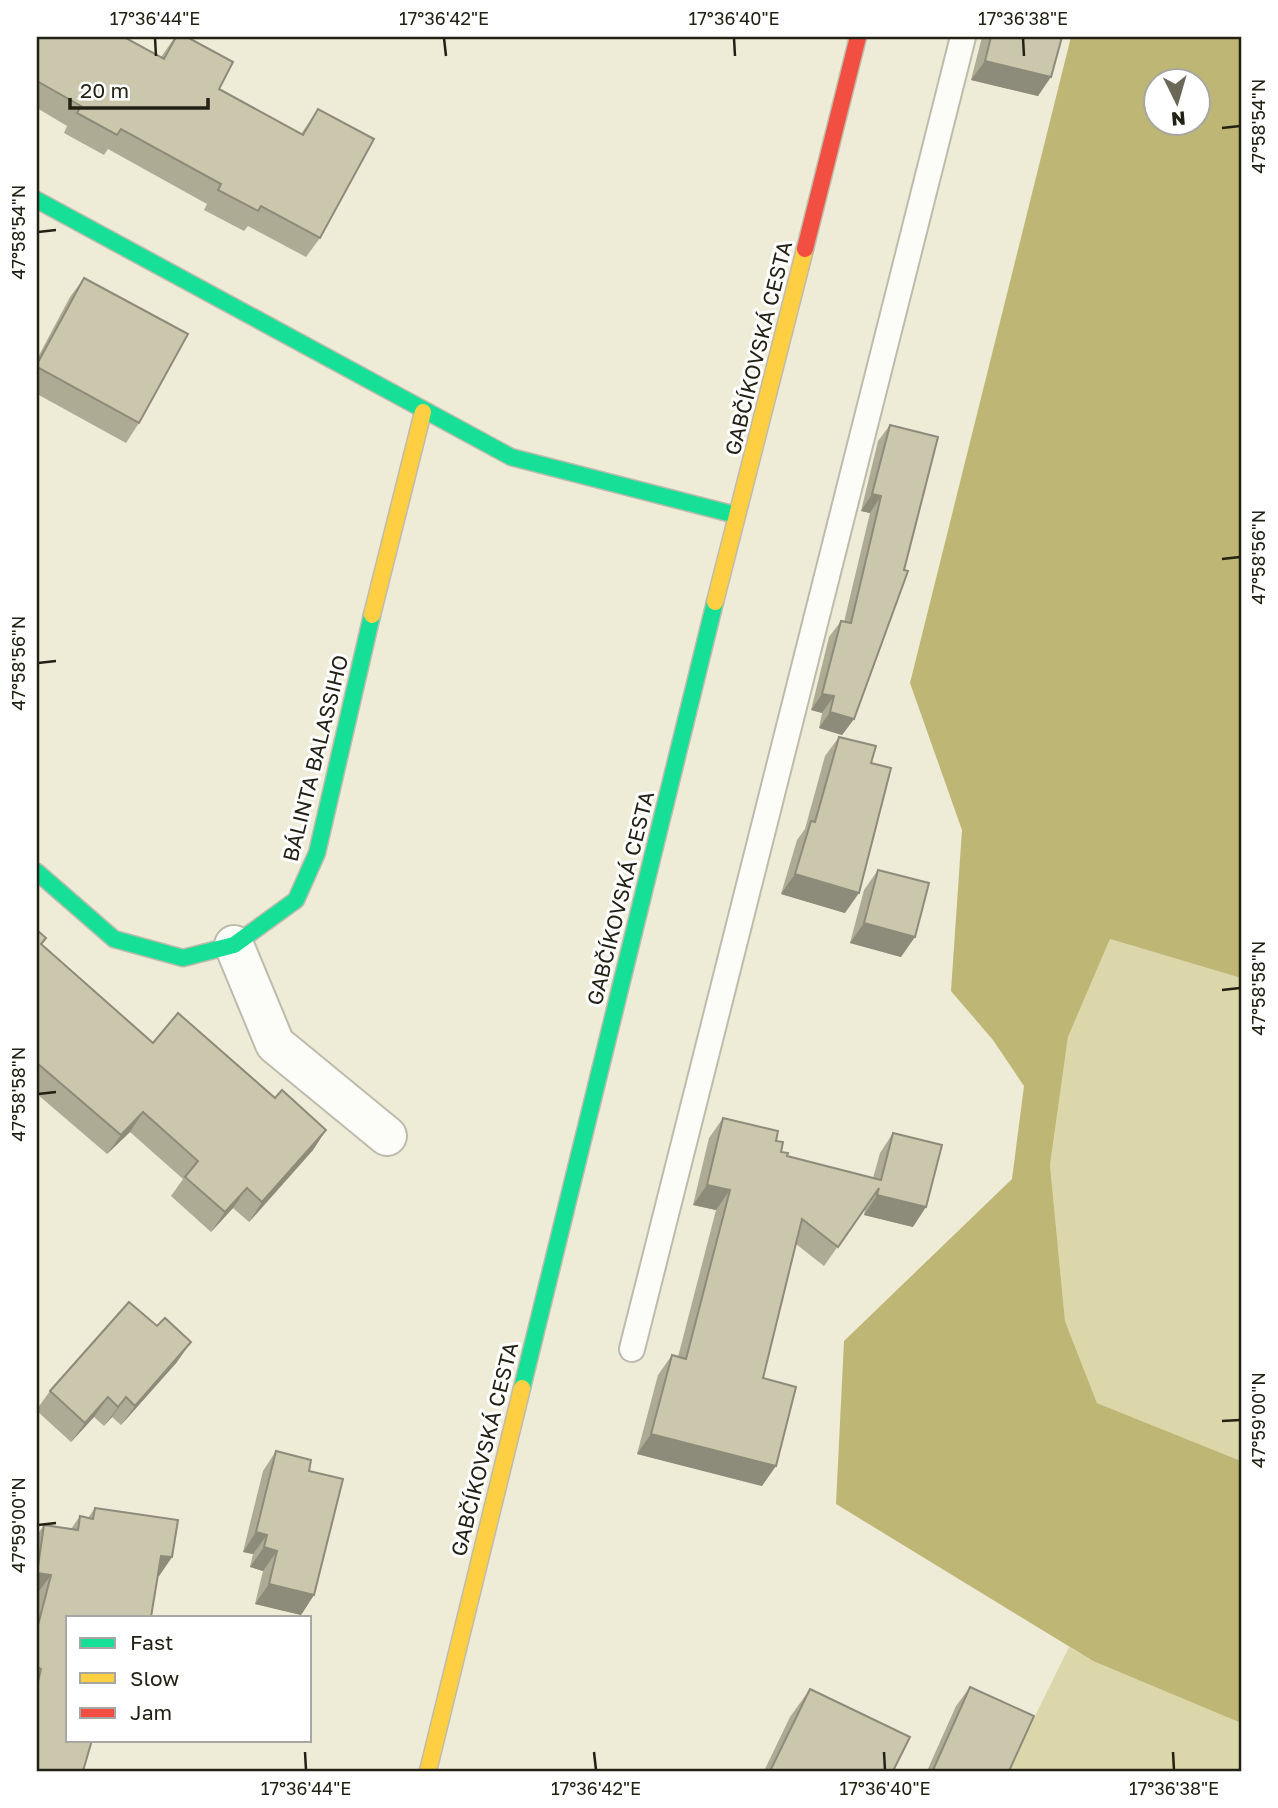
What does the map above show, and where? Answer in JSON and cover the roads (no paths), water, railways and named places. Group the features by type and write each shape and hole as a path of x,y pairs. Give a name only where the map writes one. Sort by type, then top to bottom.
{"main road":[{"name":"GABČÍKOVSKÁ CESTA","path":"428,1771 736,515 759,434 858,37"},
{"path":"37,200 423,412 511,457 736,515"},
{"name":"BÁLINTA BALASSIHO","path":"37,872 114,939 183,958 234,945 296,900 317,853 345,721 423,412"}],"street":[{"path":"234,945 275,1044 387,1136"}],"lane":[{"path":"632,1349 963,37"}]}
